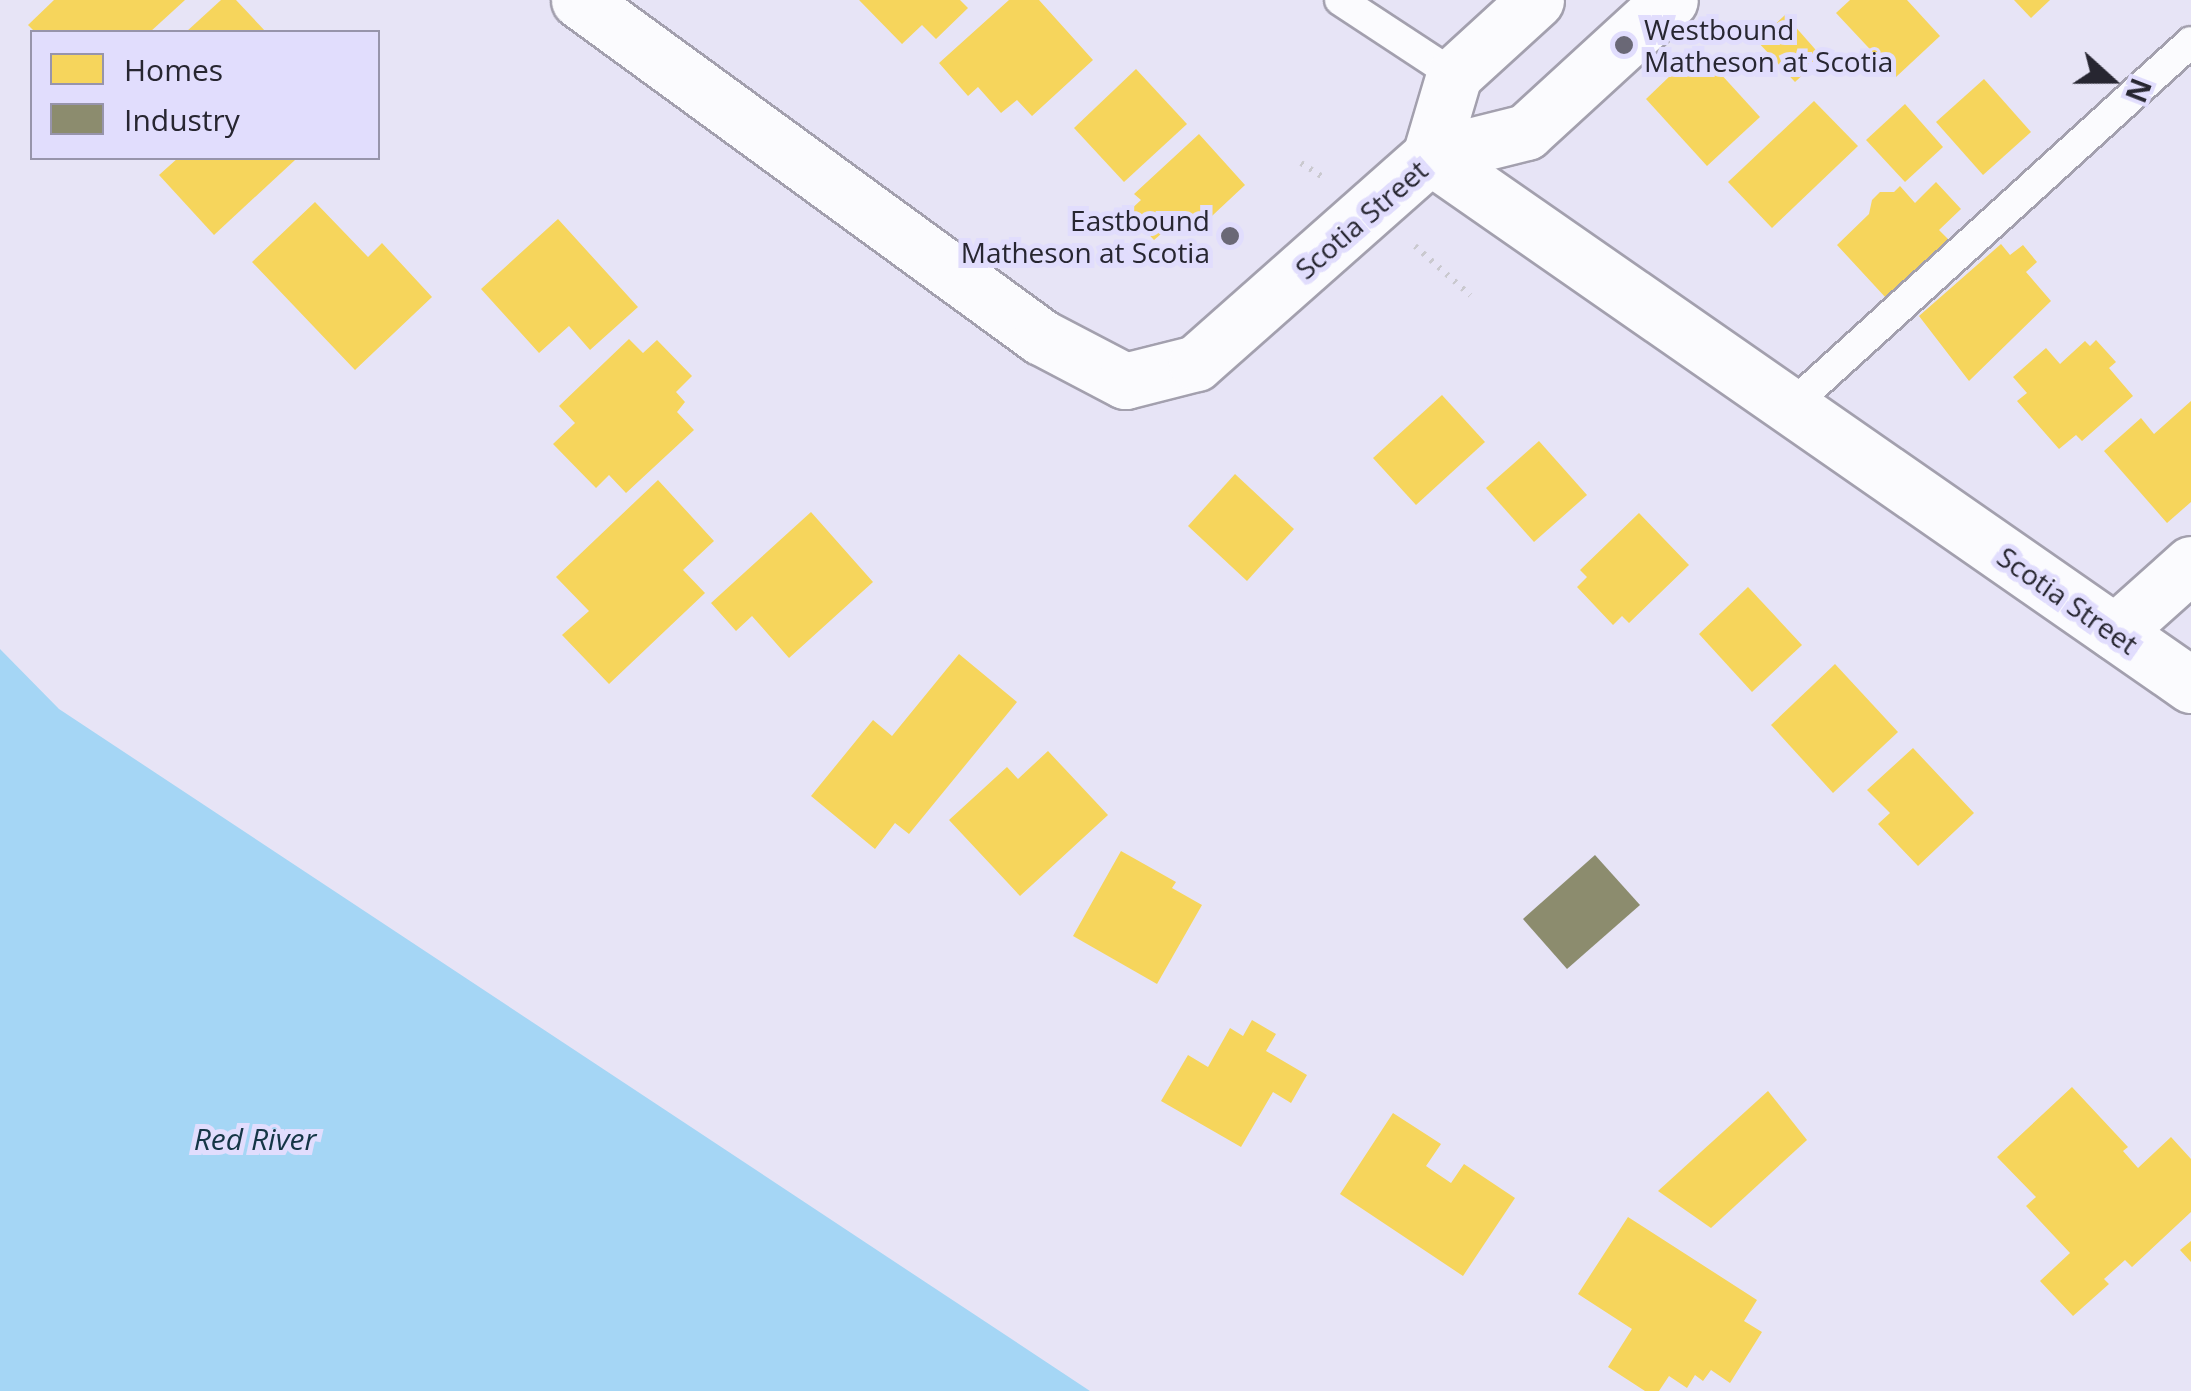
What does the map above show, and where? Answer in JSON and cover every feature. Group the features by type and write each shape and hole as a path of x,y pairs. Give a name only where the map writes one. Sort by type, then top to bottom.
{"street":[{"name":"Scotia Street","path":"579,0 1040,338 1125,381 1196,363 1430,156 2191,685"},
{"path":"1430,156 1454,75 1536,0"},
{"path":"1430,156 1526,132 1670,0"},
{"path":"2115,632 2191,564"}],"lane":[{"path":"1340,0 1454,75"},
{"path":"1790,406 2191,42"}],"water":[{"name":"Red River","path":"0,649 59,709 1090,1391 0,1391"}],"building: Homes":[{"path":"54,0 185,0 152,30 33,30 28,25"},
{"path":"221,0 236,0 264,30 188,30"},
{"path":"859,0 960,0 968,8 936,39 922,25 902,44"},
{"path":"1009,0 1039,0 1093,60 1032,116 1017,100 1001,113 978,87 968,96 939,63"},
{"path":"1850,0 1907,0 1940,36 1896,77 1836,13"},
{"path":"2014,0 2050,0 2031,18"},
{"path":"1785,15 1822,57 1795,82 1757,41"},
{"path":"1698,49 1760,117 1707,166 1646,99"},
{"path":"1136,69 1187,124 1124,182 1074,128"},
{"path":"1984,79 2031,132 1983,175 1936,122"},
{"path":"1814,101 1858,146 1772,228 1728,182"},
{"path":"1905,104 1943,147 1905,182 1866,140"},
{"path":"1199,134 1245,185 1197,230 1191,223 1176,236 1168,228 1154,240 1128,212 1141,200 1134,194"},
{"path":"176,160 295,160 214,235 159,175"},
{"path":"1936,182 1961,209 1939,230 1949,240 1886,298 1837,245 1869,214 1872,200 1880,192 1894,192 1900,186 1915,203"},
{"path":"315,202 368,257 382,243 432,297 355,370 252,262"},
{"path":"558,219 638,307 590,350 569,326 539,353 481,289"},
{"path":"2001,244 2010,255 2023,245 2037,262 2026,272 2051,301 1969,381 1919,316"},
{"path":"629,339 643,353 657,340 692,376 676,392 685,402 677,412 694,430 626,493 609,475 596,488 553,444 575,423 559,406"},
{"path":"2096,340 2116,362 2109,368 2133,396 2082,441 2076,435 2059,449 2017,401 2027,393 2013,377 2046,348 2060,364 2085,341 2090,346"},
{"path":"1442,395 1485,442 1416,505 1373,458"},
{"path":"2191,401 2191,502 2167,523 2104,451 2141,418 2154,434"},
{"path":"1539,441 1587,495 1534,542 1486,488"},
{"path":"1235,474 1294,529 1247,581 1188,526"},
{"path":"658,480 714,541 683,570 705,593 609,684 562,635 589,611 556,577"},
{"path":"811,512 873,582 789,658 752,616 736,631 711,603"},
{"path":"1639,513 1689,565 1629,623 1622,616 1613,625 1577,587 1587,577 1580,570"},
{"path":"1748,587 1802,645 1752,692 1699,634"},
{"path":"959,654 1017,702 909,834 895,823 875,849 811,796 873,720 892,736"},
{"path":"1835,664 1898,732 1833,793 1771,725"},
{"path":"1913,748 1974,813 1918,866 1878,824 1890,813 1867,790"},
{"path":"1048,751 1108,815 1020,896 949,820 1007,767 1018,779"},
{"path":"1121,851 1176,882 1172,888 1202,905 1157,984 1073,936"},
{"path":"1252,1020 1276,1034 1266,1051 1307,1075 1291,1103 1273,1092 1241,1147 1161,1101 1188,1055 1208,1067 1230,1028 1243,1036"},
{"path":"2072,1087 2128,1147 2123,1151 2138,1168 2171,1137 2191,1159 2191,1212 2132,1267 2125,1260 2104,1279 2109,1284 2073,1316 2040,1281 2070,1253 2026,1206 2036,1197 1997,1157"},
{"path":"1768,1091 1807,1140 1711,1228 1658,1191"},
{"path":"1393,1113 1441,1144 1426,1166 1451,1183 1464,1164 1515,1198 1463,1276 1340,1194"},
{"path":"1628,1217 1757,1300 1744,1321 1762,1332 1730,1383 1711,1370 1703,1381 1695,1375 1687,1388 1669,1376 1659,1391 1645,1391 1608,1367 1632,1329 1578,1294"},
{"path":"2191,1241 2191,1262 2180,1250"}],"building: Industry":[{"path":"1595,855 1640,905 1567,969 1523,919"}],"place":[{"name":"Westbound Matheson at Scotia","path":"1624,45"},
{"name":"Eastbound Matheson at Scotia","path":"1230,236"}]}
